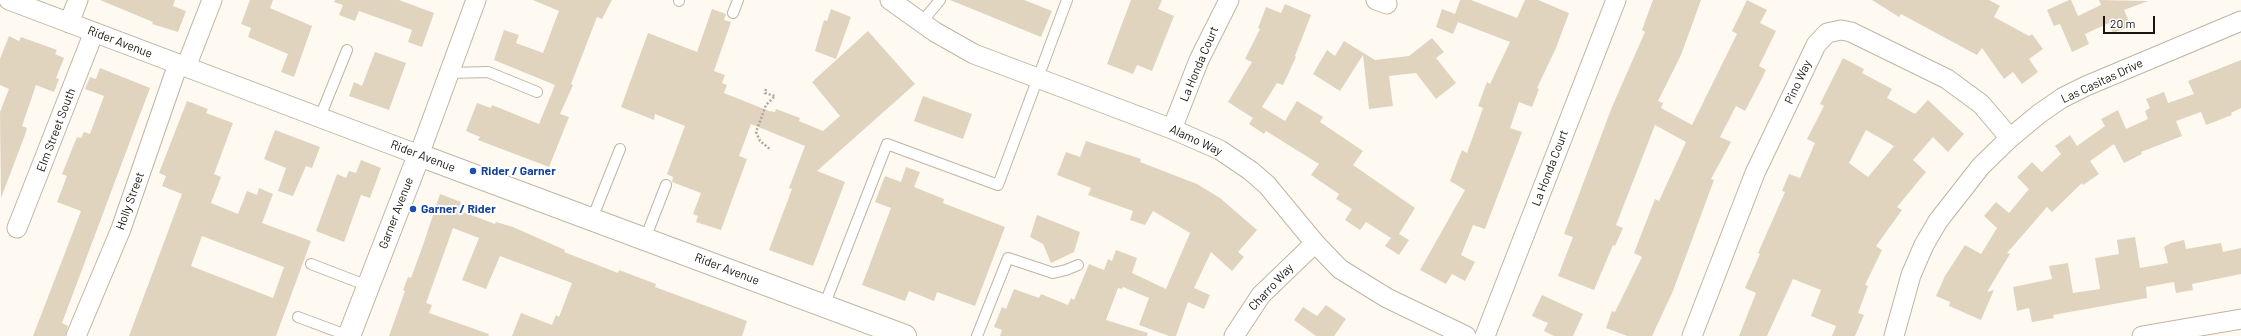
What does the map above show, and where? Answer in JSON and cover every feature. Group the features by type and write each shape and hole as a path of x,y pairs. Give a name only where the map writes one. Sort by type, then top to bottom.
{"street":[{"name":"Rider Avenue","path":"9,0 824,306 874,331 905,336"},
{"path":"70,23 78,0"},
{"name":"Holly Street","path":"76,336 121,229 182,65 212,0"},
{"name":"Garner Avenue","path":"349,336 419,155 476,0"},
{"name":"Alamo Way","path":"890,0 921,23 967,50 1038,79 1172,129 1220,150 1251,171 1280,199 1315,243 1340,269 1366,286 1466,336"},
{"name":"La Honda Court","path":"1172,129 1199,60 1229,0"},
{"name":"La Honda Court","path":"1485,336 1616,0"},
{"name":"Las Casitas Drive","path":"1894,336 1911,275 1924,245 1938,221 1981,166 2010,138 2038,114 2080,89 2241,21"},
{"name":"Pino Way","path":"1692,336 1755,173 1816,45 1827,32 1841,30 1851,32 1947,79 1981,104 2010,138"},
{"name":"Elm Street South","path":"17,228 94,32"},
{"name":"Charro Way","path":"1234,336 1261,295 1315,243"},
{"path":"2142,336 2238,325"}],"lane":[{"path":"733,13 738,0"},
{"path":"921,23 940,0"},
{"path":"824,306 887,144 998,185 1067,0"},
{"path":"320,117 347,50"},
{"path":"449,73 488,72 538,92"},
{"path":"592,219 620,149"},
{"path":"646,239 666,185"},
{"path":"977,336 1008,258 1052,273 1066,270 1078,265"},
{"path":"311,264 368,286"},
{"path":"298,317 349,336"}],"path":[{"path":"766,89 765,93 775,96 766,104 756,132 760,141 771,150"}],"building":[{"path":"100,0 175,0 173,6 186,11 178,32 152,24 153,22"},
{"path":"250,0 273,0 270,8 312,26 294,77 281,72 288,54 248,37 251,28 241,24"},
{"path":"335,0 399,0 434,13 422,47 408,42 412,30 359,11 355,21 339,15 343,5 334,2"},
{"path":"533,0 612,0 602,19 597,17 571,84 573,85 560,114 569,117 549,167 478,140 480,137 466,131 477,103 491,108 492,105 539,124 555,85 494,60 504,30 519,35 516,43 543,53 559,11"},
{"path":"950,0 1024,0 1052,11 1041,37"},
{"path":"1131,0 1162,0 1158,9 1174,16 1152,71 1137,65 1133,74 1107,64"},
{"path":"1460,0 1471,0 1517,18 1525,0 1538,0 1569,13 1556,48 1537,88 1539,89 1532,107 1519,102 1510,128 1522,132 1485,229 1473,225 1461,255 1475,262 1465,281 1452,274 1446,284 1420,270 1465,190 1450,181 1462,150 1467,153 1483,108 1478,106 1487,82 1490,84 1510,42 1458,22 1453,34 1436,27 1442,9 1455,14"},
{"path":"1653,0 1701,0 1681,55 1658,101 1663,103 1661,108 1692,125 1737,34 1732,31 1747,0 1767,10 1760,23 1776,31 1759,66 1766,70 1745,111 1736,106 1720,137 1731,142 1711,179 1714,180 1673,291 1652,336 1627,336 1606,328 1612,311 1615,312 1642,257 1634,253 1655,199 1659,201 1686,142 1655,125 1616,225 1623,228 1615,246 1613,245 1594,290 1558,276 1573,237 1564,234 1612,107 1645,32 1642,30"},
{"path":"1872,0 1989,0 2000,6 1994,17 2029,36 2032,34 2043,49 2029,59 2038,72 2022,84 2013,72 2004,79 1982,48 1977,55 1901,14 1899,17"},
{"path":"2071,0 2078,16 2101,5 2099,0 2148,1 2124,10 2131,26 2113,33 2109,23 2085,34 2089,44 2072,52 2060,24 2054,26 2047,10"},
{"path":"1285,4 1311,15 1295,56 1296,57 1283,85 1277,83 1262,107 1285,121 1297,101 1323,117 1320,122 1363,151 1353,165 1415,208 1399,234 1409,240 1399,255 1385,246 1391,238 1366,222 1360,230 1345,220 1352,209 1336,199 1339,194 1311,175 1319,164 1266,131 1264,134 1249,124 1253,118 1228,102 1252,62 1245,59 1260,29 1258,28 1266,7 1281,13"},
{"path":"712,9 726,14 724,20 731,22 714,71 725,75 722,83 727,85 724,93 769,111 775,112 776,109 800,118 799,121 823,131 840,116 812,82 868,31 915,84 817,171 845,182 813,266 769,250 792,189 789,188 805,146 751,124 739,156 747,159 721,230 696,222 698,216 693,214 701,193 672,182 673,177 667,174 685,126 655,114 654,120 621,107 648,33 697,52"},
{"path":"831,9 851,17 836,59 815,51 824,20 827,21"},
{"path":"9,36 19,41 21,37 57,50 55,54 64,58 56,78 59,79 54,92 36,85 22,126 27,128 25,135 1,198 0,112 9,89 0,85 0,59"},
{"path":"1432,38 1444,52 1436,58 1456,83 1436,99 1416,73 1389,76 1393,106 1369,109 1363,55 1340,91 1313,74 1327,50 1335,56 1344,41 1375,60 1409,56"},
{"path":"375,52 406,63 389,110 349,96 354,82 362,86"},
{"path":"1843,58 1864,69 1862,73 1892,89 1887,98 1915,114 1928,100 1964,134 1948,152 1933,137 1913,160 1926,172 1897,207 1902,210 1876,246 1882,250 1865,285 1868,286 1858,313 1864,315 1855,336 1832,336 1836,326 1811,316 1821,290 1793,279 1767,336 1739,336 1756,293 1745,288 1760,254 1758,253 1785,192 1782,191 1789,174 1800,178 1815,143 1807,139 1824,106 1820,104","holes":["1866,130 1894,146 1868,177 1849,163"]},
{"path":"2241,60 2241,108 2231,113 2232,115 2206,125 2201,112 2176,121 2182,136 2141,152 2142,154 2124,163 2114,144 2090,161 2099,174 2083,185 2082,183 2052,212 2047,207 2007,253 2010,254 1987,292 1994,290 1981,320 1949,306 1950,302 1936,296 1945,276 1965,245 1981,254 1997,228 1984,216 1996,202 2009,213 2029,189 2017,177 2032,162 2042,172 2061,154 2055,146 2070,135 2077,146 2105,126 2101,119 2118,110 2126,129 2148,119 2145,111 2150,108 2146,99 2164,92 2168,103 2194,94 2188,81"},
{"path":"100,68 150,88 62,323 68,326 65,336 33,336 81,211 57,202 67,176 62,174 77,137 81,138 84,132 90,134 104,96 85,89 90,77 96,79"},
{"path":"923,96 972,114 963,139 914,121"},
{"path":"187,101 208,109 206,113 233,123 214,174 221,177 211,203 238,214 247,191 257,195 259,188 273,194 262,223 311,241 276,336 129,336 182,194 162,186 166,176 159,173","holes":["202,236 284,267 273,298 191,266"]},
{"path":"275,130 320,147 312,168 306,166 293,196 278,191 286,168 264,159"},
{"path":"1086,141 1141,159 1140,162 1197,184 1220,198 1257,230 1238,252 1244,257 1232,271 1211,252 1194,288 1210,295 1204,309 1188,302 1176,336 1169,336 1139,325 1149,298 1123,287 1122,289 1118,288 1106,320 1148,333 1147,336 1000,336 1002,330 994,327 1002,307 1006,309 1014,289 1039,298 1041,294 1068,305 1071,298 1074,300 1089,264 1104,270 1108,259 1112,261 1116,250 1137,258 1132,273 1166,289 1190,233 1153,211 1145,225 1130,220 1133,211 1088,195 1091,188 1057,175 1066,152 1080,157"},
{"path":"361,160 381,168 370,198 361,195 344,242 316,231 337,174 346,178 349,171 356,173"},
{"path":"906,167 920,172 914,187 944,199 943,203 1005,227 975,306 937,292 934,301 909,291 905,301 862,285 891,208 875,202 885,176 901,182"},
{"path":"440,194 461,202 458,210 495,224 496,222 513,227 565,250 564,252 618,273 619,270 656,284 655,287 747,321 742,336 512,336 521,313 552,325 556,315 559,317 572,283 500,256 486,289 462,280 479,238 453,228 426,303 432,305 429,313 489,334 488,336 389,336 405,291 403,290 408,277 411,278"},
{"path":"1037,215 1080,232 1074,252 1051,263 1043,244 1030,237"},
{"path":"2135,237 2140,268 2168,263 2164,247 2171,243 2184,240 2186,249 2221,243 2223,252 2241,248 2241,274 2192,284 2193,290 2176,293 2174,282 2146,287 2147,298 2053,315 2054,318 2032,322 2029,308 2017,311 2013,287 2052,279 2049,266 2068,263 2073,293 2100,289 2095,258 2119,254 2117,240"},
{"path":"1542,295 1583,314 1573,336 1554,336 1544,331 1548,323 1532,316"},
{"path":"1326,305 1346,319 1334,336 1316,336 1294,320 1303,307 1317,316"}],"place":[{"name":"Rider / Garner","path":"473,171"},
{"name":"Garner / Rider","path":"413,209"}]}
